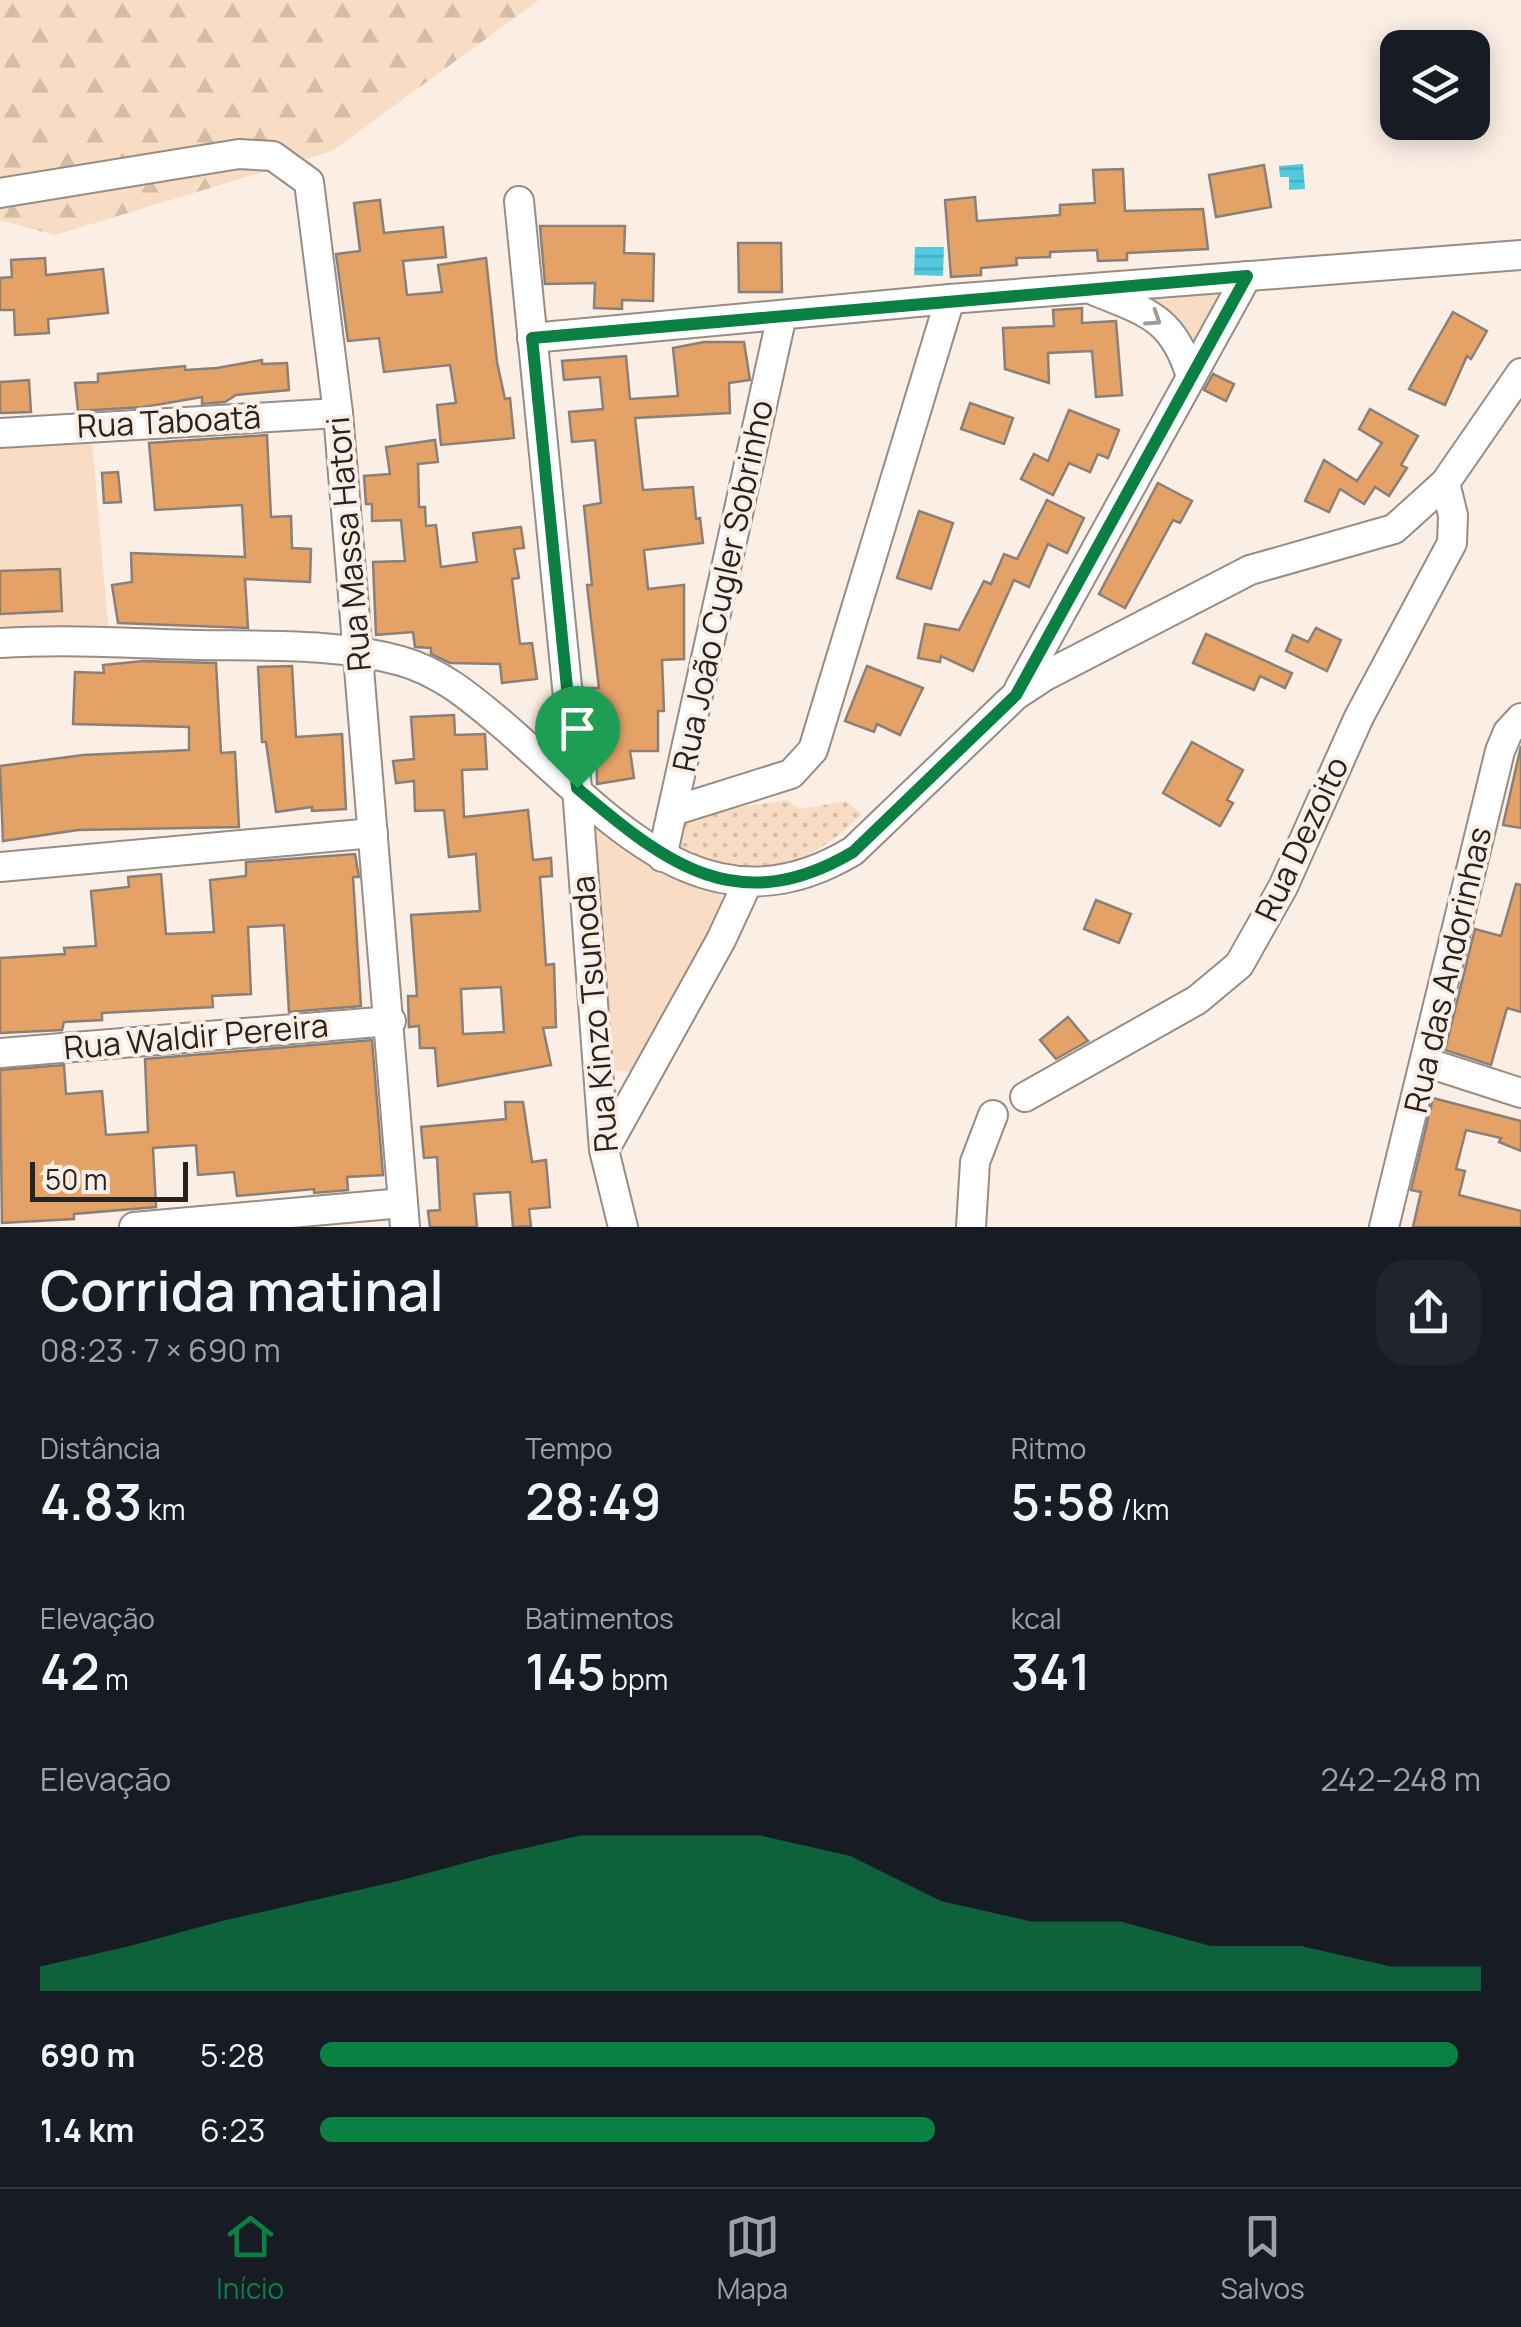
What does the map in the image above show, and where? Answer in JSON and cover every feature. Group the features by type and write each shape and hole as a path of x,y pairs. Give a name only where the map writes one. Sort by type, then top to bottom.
{"street":[{"name":"Rua Massa Hatori","path":"0,193 239,154 267,154 283,160 302,173 311,190 338,413 360,654 392,1021 404,1215"},
{"name":"Rua Kinzo Tsunoda","path":"519,201 577,788 604,1150 624,1227"},
{"path":"532,338 950,299 1521,255"},
{"path":"1016,695 1247,276"},
{"path":"1089,288 1162,321 1181,344 1191,377"},
{"path":"673,811 791,774 813,750 950,299"},
{"name":"Rua João Cugler Sobrinho","path":"662,858 782,314"},
{"path":"0,643 332,647 432,673 468,695 662,858 703,875 747,884 774,884 805,875 853,852 1016,695 1118,636 1250,570 1394,529 1445,483 1521,374"},
{"name":"Rua Taboatã","path":"0,433 338,413"},
{"name":"Rua Dezoito","path":"1025,1098 1197,1000 1239,965 1284,887 1360,718 1452,544 1453,515 1445,483"},
{"name":"Rua das Andorinhas","path":"1384,1227 1428,1063 1500,751 1508,732 1521,718"},
{"path":"0,868 373,832"},
{"path":"604,1150 722,940 747,884"},
{"name":"Rua Waldir Pereira","path":"0,1052 392,1021"},
{"path":"1428,1063 1521,1093"},
{"path":"970,1227 975,1162 993,1115"},
{"path":"134,1227 404,1215"}],"green space":[{"path":"0,0 539,0 332,151 55,235 0,220"},
{"path":"1230,288 1192,353 1134,296"},
{"path":"92,440 109,635 0,635 0,448"},
{"path":"787,800 801,809 846,801 862,814 818,849 774,866 727,866 674,849 685,816"},
{"path":"592,823 602,824 657,870 721,895 725,902 630,1072 617,1071 608,1063"}],"water":[{"path":"1303,164 1305,189 1289,190 1289,177 1280,177 1279,166"},
{"path":"915,247 944,247 943,276 914,275"}],"building":[{"path":"1264,165 1271,207 1216,217 1209,175"},
{"path":"1123,169 1125,211 1203,209 1208,249 1127,253 1127,260 1098,261 1097,250 1050,252 1050,257 1016,258 1017,265 981,268 981,275 951,277 945,200 975,197 977,221 1060,215 1060,205 1095,203 1093,170"},
{"path":"380,200 384,233 443,227 446,257 403,261 407,295 442,292 438,265 486,258 497,362 505,399 510,398 514,438 441,445 437,405 456,403 450,365 384,372 379,338 348,341 336,254 360,251 354,203"},
{"path":"540,226 625,226 624,253 654,254 653,301 622,300 622,309 594,308 595,283 545,284"},
{"path":"738,243 781,243 782,292 739,292"},
{"path":"45,258 46,275 103,269 108,313 48,319 49,333 15,335 14,310 0,310 0,278 12,277 11,260"},
{"path":"1082,308 1082,323 1116,321 1122,395 1096,397 1092,351 1048,353 1049,383 1005,369 1003,328 1054,326 1053,310"},
{"path":"1453,312 1487,331 1471,359 1467,356 1445,405 1409,389"},
{"path":"704,342 744,342 750,380 729,383 730,413 635,418 643,490 693,487 696,519 700,518 703,543 644,550 648,589 684,585 684,659 662,660 664,711 658,711 658,751 630,751 634,778 597,784 596,714 587,714 585,688 599,688 587,585 592,585 584,506 601,503 595,440 572,442 569,412 603,409 600,377 564,380 562,361 626,356 630,399 678,396 673,348"},
{"path":"262,360 262,364 287,363 289,390 236,395 225,402 202,404 202,397 144,407 78,411 75,383 98,382 98,374 185,366 185,370 217,368"},
{"path":"1213,374 1234,384 1226,401 1204,390"},
{"path":"29,380 31,412 0,413 0,382"},
{"path":"970,403 1013,418 1004,444 961,429"},
{"path":"1370,409 1418,436 1401,465 1407,468 1389,496 1375,487 1364,504 1340,489 1329,512 1305,501 1324,460 1357,481 1382,443 1359,429"},
{"path":"1069,410 1119,430 1108,458 1098,454 1090,472 1069,463 1053,495 1021,479 1034,454 1048,461"},
{"path":"267,435 271,517 291,516 292,548 311,549 310,582 245,579 248,628 118,623 112,585 132,582 131,553 245,557 242,505 155,510 149,443"},
{"path":"435,440 438,462 418,464 419,507 425,507 426,526 436,525 441,567 477,562 473,533 521,527 524,548 514,549 519,578 512,579 520,644 532,643 537,679 502,683 500,664 450,663 431,654 431,648 415,647 413,632 376,635 373,562 405,561 401,520 372,521 364,476 390,474 386,447"},
{"path":"118,472 121,502 104,503 102,473"},
{"path":"1158,483 1192,501 1180,523 1173,520 1125,608 1099,594"},
{"path":"1047,500 1084,518 1067,553 1048,544 1029,587 1014,580 973,671 941,656 940,662 918,658 925,624 959,630 984,581 991,584 1004,554 1017,559"},
{"path":"919,511 953,523 931,589 897,578"},
{"path":"60,569 62,611 0,614 0,571"},
{"path":"1316,628 1341,640 1327,671 1286,651 1293,635 1308,642"},
{"path":"1206,634 1292,673 1285,688 1260,676 1254,690 1193,663"},
{"path":"143,661 216,663 221,753 235,752 239,827 78,830 3,841 0,766 83,755 189,750 189,727 73,724 75,672 104,673 103,665"},
{"path":"292,666 296,737 342,734 346,809 312,811 312,807 276,812 266,742 262,742 258,667"},
{"path":"867,666 923,688 900,735 877,724 874,732 845,721"},
{"path":"454,715 455,735 485,734 487,769 462,770 464,817 528,810 533,860 551,858 552,876 540,877 546,965 554,964 556,1027 543,1028 551,1065 438,1086 435,1048 420,1048 419,1026 409,1027 408,996 417,996 411,915 480,911 476,854 449,857 444,810 415,811 414,781 396,783 393,761 414,759 411,717","holes":["501,987 504,1032 463,1034 461,989"]},
{"path":"1192,742 1243,770 1227,800 1233,803 1220,826 1163,793"},
{"path":"1521,746 1521,828 1503,825"},
{"path":"355,854 359,877 353,877 361,1006 289,1012 284,925 248,927 251,994 212,996 213,1007 102,1013 102,1020 64,1022 62,1030 0,1033 0,958 65,954 64,948 96,946 91,891 129,887 128,877 161,874 166,934 214,932 210,880 246,876 246,862"},
{"path":"1516,884 1521,885 1521,1012 1507,1008 1491,1065 1445,1050 1475,929 1501,936"},
{"path":"1096,900 1131,914 1119,943 1084,929"},
{"path":"1068,1017 1088,1041 1056,1059 1040,1040"},
{"path":"372,1040 383,1175 347,1177 348,1190 237,1196 234,1172 198,1175 196,1145 153,1148 156,1207 74,1214 74,1219 2,1223 0,1070 64,1065 66,1094 102,1091 106,1135 148,1132 145,1059"},
{"path":"1433,1098 1521,1121 1521,1151 1499,1142 1501,1138 1466,1130 1456,1169 1465,1171 1459,1195 1521,1211 1521,1227 1413,1227 1421,1192 1411,1190"},
{"path":"505,1102 523,1102 532,1162 546,1160 550,1207 529,1209 531,1226 513,1227 510,1192 474,1194 477,1227 430,1227 428,1211 440,1210 437,1157 424,1158 421,1127 506,1119"}],"route":[{"path":"1247,276 1016,695 853,852 829,866 774,884 747,884 703,875 662,858 577,788 532,338 1247,276"}]}
